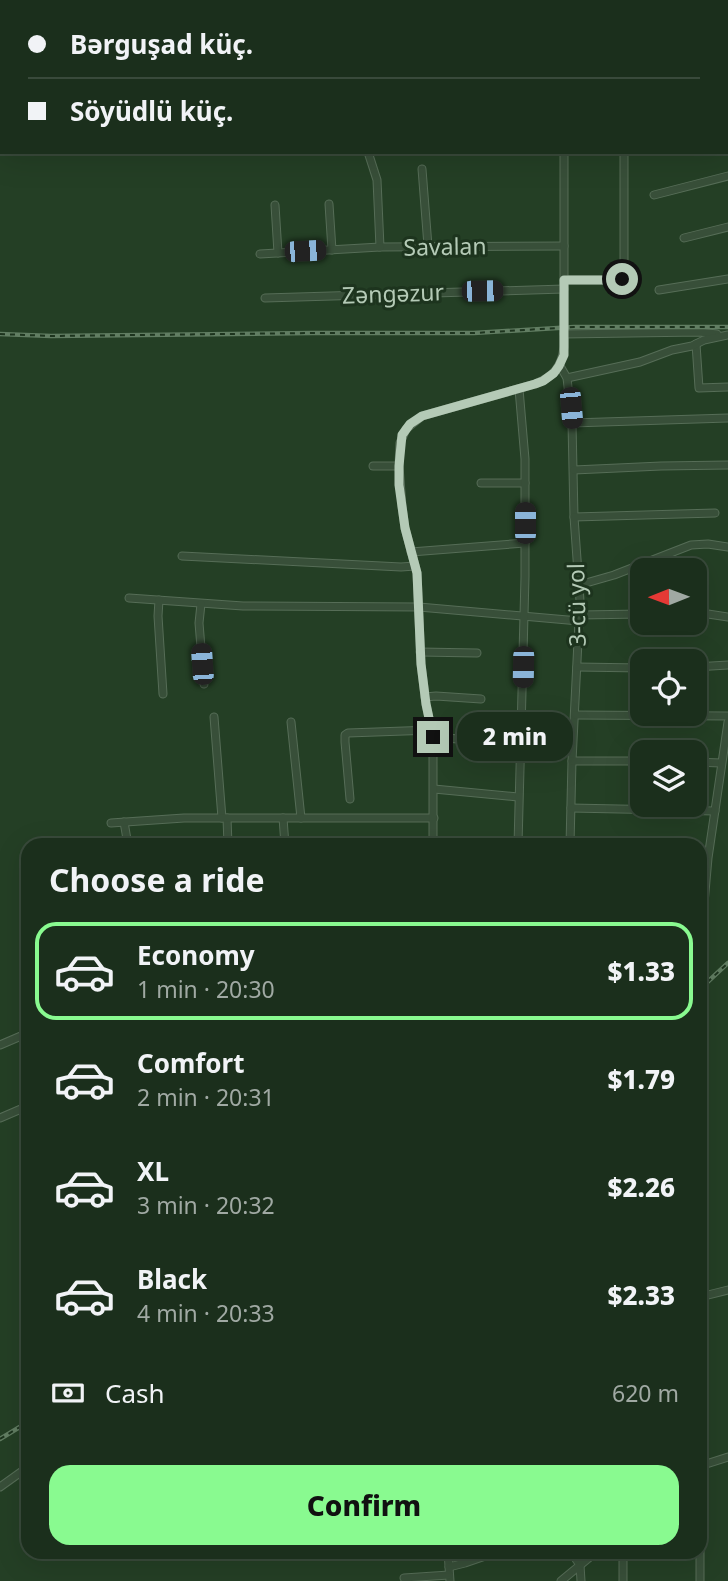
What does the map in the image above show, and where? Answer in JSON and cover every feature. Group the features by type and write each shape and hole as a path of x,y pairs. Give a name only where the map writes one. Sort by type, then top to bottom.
{"street":[{"name":"Savalan","path":"369,154 377,180 380,247 564,246"},
{"path":"433,838 432,733 420,652 418,584 402,506 399,466 402,435 410,424 422,416 543,381 559,366 564,355 564,154"},
{"path":"564,280 618,280 624,276 624,154"},
{"path":"422,169 428,246"},
{"path":"654,195 728,176"},
{"path":"329,204 332,250"},
{"path":"275,205 278,253"},
{"path":"684,239 728,227"},
{"path":"260,254 380,247"},
{"path":"659,290 728,279"},
{"name":"Zəngəzur","path":"265,298 564,289"},
{"path":"564,334 699,332 727,335"},
{"path":"567,378 640,362 727,335"},
{"path":"696,344 699,388 728,387"},
{"name":"3-cü yol","path":"559,366 567,378 572,423 579,585 570,838"},
{"path":"518,838 525,543 525,459 519,389"},
{"path":"572,423 728,418"},
{"path":"574,470 728,465"},
{"path":"373,466 399,466"},
{"path":"481,483 525,483"},
{"path":"574,517 715,513"},
{"path":"411,552 525,543"},
{"path":"579,585 614,575 691,545 728,547"},
{"path":"182,556 415,566"},
{"path":"129,598 243,606 419,607 524,617 579,618 630,615"},
{"path":"159,600 163,694"},
{"path":"201,604 199,623 204,684"},
{"path":"707,614 728,617"},
{"path":"420,652 477,653"},
{"path":"707,666 728,665"},
{"path":"577,667 630,668"},
{"path":"425,697 481,699"},
{"path":"575,715 728,716"},
{"path":"214,717 227,838"},
{"path":"291,722 301,818"},
{"path":"707,845 715,811 728,722"},
{"path":"349,799 345,742 348,733 432,733 521,744"},
{"path":"572,761 630,761"},
{"path":"707,762 721,763"},
{"path":"434,789 518,797"},
{"path":"571,808 715,811"},
{"path":"111,823 184,818 434,818"},
{"path":"283,818 284,838"},
{"path":"124,822 127,838"},
{"path":"0,1045 21,1036"},
{"path":"0,1118 21,1109"},
{"path":"707,1295 728,1290"},
{"path":"707,1464 728,1457"},
{"path":"0,1487 21,1472"},
{"path":"404,1578 449,1574 477,1559"},
{"path":"576,1559 580,1565 581,1581"},
{"path":"561,1581 587,1559"},
{"path":"623,1559 623,1581"},
{"path":"700,1559 700,1581"}],"railway":[{"path":"0,334 51,336 474,333 574,327 728,327"},
{"path":"707,982 728,963"},
{"path":"0,1439 21,1426"}],"route":[{"path":"433,737 421,664 417,573 405,528 399,485 402,435 410,424 431,412 471,403 548,378 559,366 564,355 564,280 622,279"}]}
